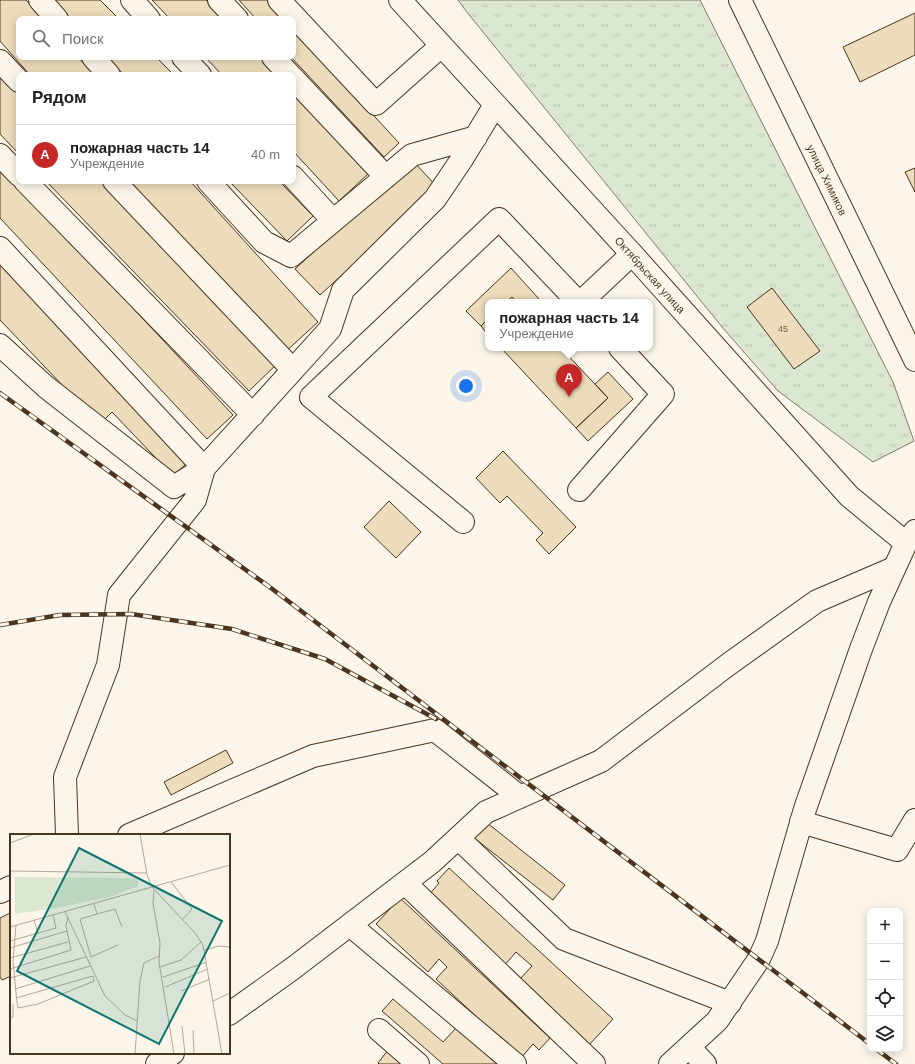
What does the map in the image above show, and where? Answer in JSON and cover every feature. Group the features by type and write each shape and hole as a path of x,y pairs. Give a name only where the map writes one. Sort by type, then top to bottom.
{"main road":[{"path":"40,0 54,16"},
{"path":"132,0 146,16"},
{"path":"219,0 234,16"},
{"name":"Октябрьская улица","path":"400,0 632,254 849,496 912,542"},
{"name":"улица Химиков","path":"740,0 915,360"},
{"path":"287,3 376,104 441,46"},
{"path":"95,60 106,72"},
{"path":"186,60 197,72"},
{"path":"276,60 287,72"},
{"path":"0,61 16,78"},
{"path":"296,81 386,177"},
{"path":"0,345 46,387 174,487 204,468 330,329 343,290 435,198 476,137 495,104"},
{"path":"211,184 264,242 291,256 412,155 476,137"},
{"path":"0,155 16,172"},
{"path":"296,180 327,214"},
{"path":"28,184 253,415"},
{"path":"117,184 293,370"},
{"path":"464,522 311,397 499,219 575,299"},
{"path":"0,248 204,468"},
{"path":"584,299 632,254"},
{"path":"579,490 663,394 623,351"},
{"path":"67,834 65,777 108,665 119,595 195,500 204,468"},
{"path":"670,1064 717,1021 759,959 767,941 801,822 864,642 894,568 912,542"},
{"path":"230,1013 292,970 432,862 486,812 601,760 728,664 817,601 894,568"},
{"path":"131,834 314,756 435,730 520,797"},
{"path":"801,822 897,850 915,820"},
{"path":"458,838 564,939 730,1003"},
{"path":"404,883 594,1064"},
{"path":"0,892 10,887"},
{"path":"350,925 515,1064"},
{"path":"379,1030 418,1064"},
{"path":"689,1047 705,1064"},
{"path":"157,1064 172,1054"}],"green space":[{"path":"458,0 700,0 893,382 914,441 873,462 778,391 722,327"}],"building":[{"path":"0,0 26,0 41,16 16,16 16,59 0,41"},
{"path":"50,0 100,0 116,16 66,16"},
{"path":"152,0 206,0 221,16 167,16"},
{"path":"239,0 267,0 281,16 253,16"},
{"path":"915,13 915,55 860,82 843,47"},
{"path":"296,31 399,143 384,157 294,60 296,60"},
{"path":"17,60 81,60 91,72 27,72"},
{"path":"110,60 159,60 171,72 121,72"},
{"path":"208,60 262,60 273,72 219,72"},
{"path":"0,73 16,90 16,151 0,134"},
{"path":"296,96 368,174 339,201 296,154"},
{"path":"413,161 438,188 320,295 295,269"},
{"path":"0,166 233,415 207,439 0,218"},
{"path":"915,168 915,192 905,172"},
{"path":"49,184 107,184 279,362 249,391"},
{"path":"129,184 193,184 318,322 283,354"},
{"path":"232,184 282,184 313,216 287,241"},
{"path":"0,260 190,460 173,476 112,412 103,421 91,408 88,412 0,320"},
{"path":"511,268 539,299 514,299 512,297 510,299 485,299 485,322 481,326 466,311"},
{"path":"772,288 820,351 794,369 747,307"},
{"path":"485,322 485,331 481,326"},
{"path":"504,351 564,351 608,398 576,428"},
{"path":"608,372 633,399 588,441 576,428 608,398 595,384"},
{"path":"503,451 576,527 549,554 536,540 543,533 507,496 500,503 476,478"},
{"path":"389,501 421,532 396,558 364,527"},
{"path":"226,750 233,763 171,795 164,782"},
{"path":"486,822 565,885 553,900 473,837"},
{"path":"449,868 613,1019 589,1045 519,980 532,966 516,952 504,966 428,896 439,883 437,881"},
{"path":"400,898 550,1038 539,1050 533,1044 521,1058 436,979 447,967 439,959 428,972 376,924"},
{"path":"10,913 10,976 2,980 0,977 0,918"},
{"path":"393,999 443,1042 456,1028 497,1064 443,1064 382,1011"},
{"path":"388,1050 404,1064 379,1064 378,1063"}],"railway":[{"path":"0,393 271,588 867,1042"},
{"path":"0,625 60,615 131,614 232,629 325,659 436,719"},
{"path":"880,1052 896,1064"}],"place":[{"name":"пожарная часть 14","path":"569,397"}]}
